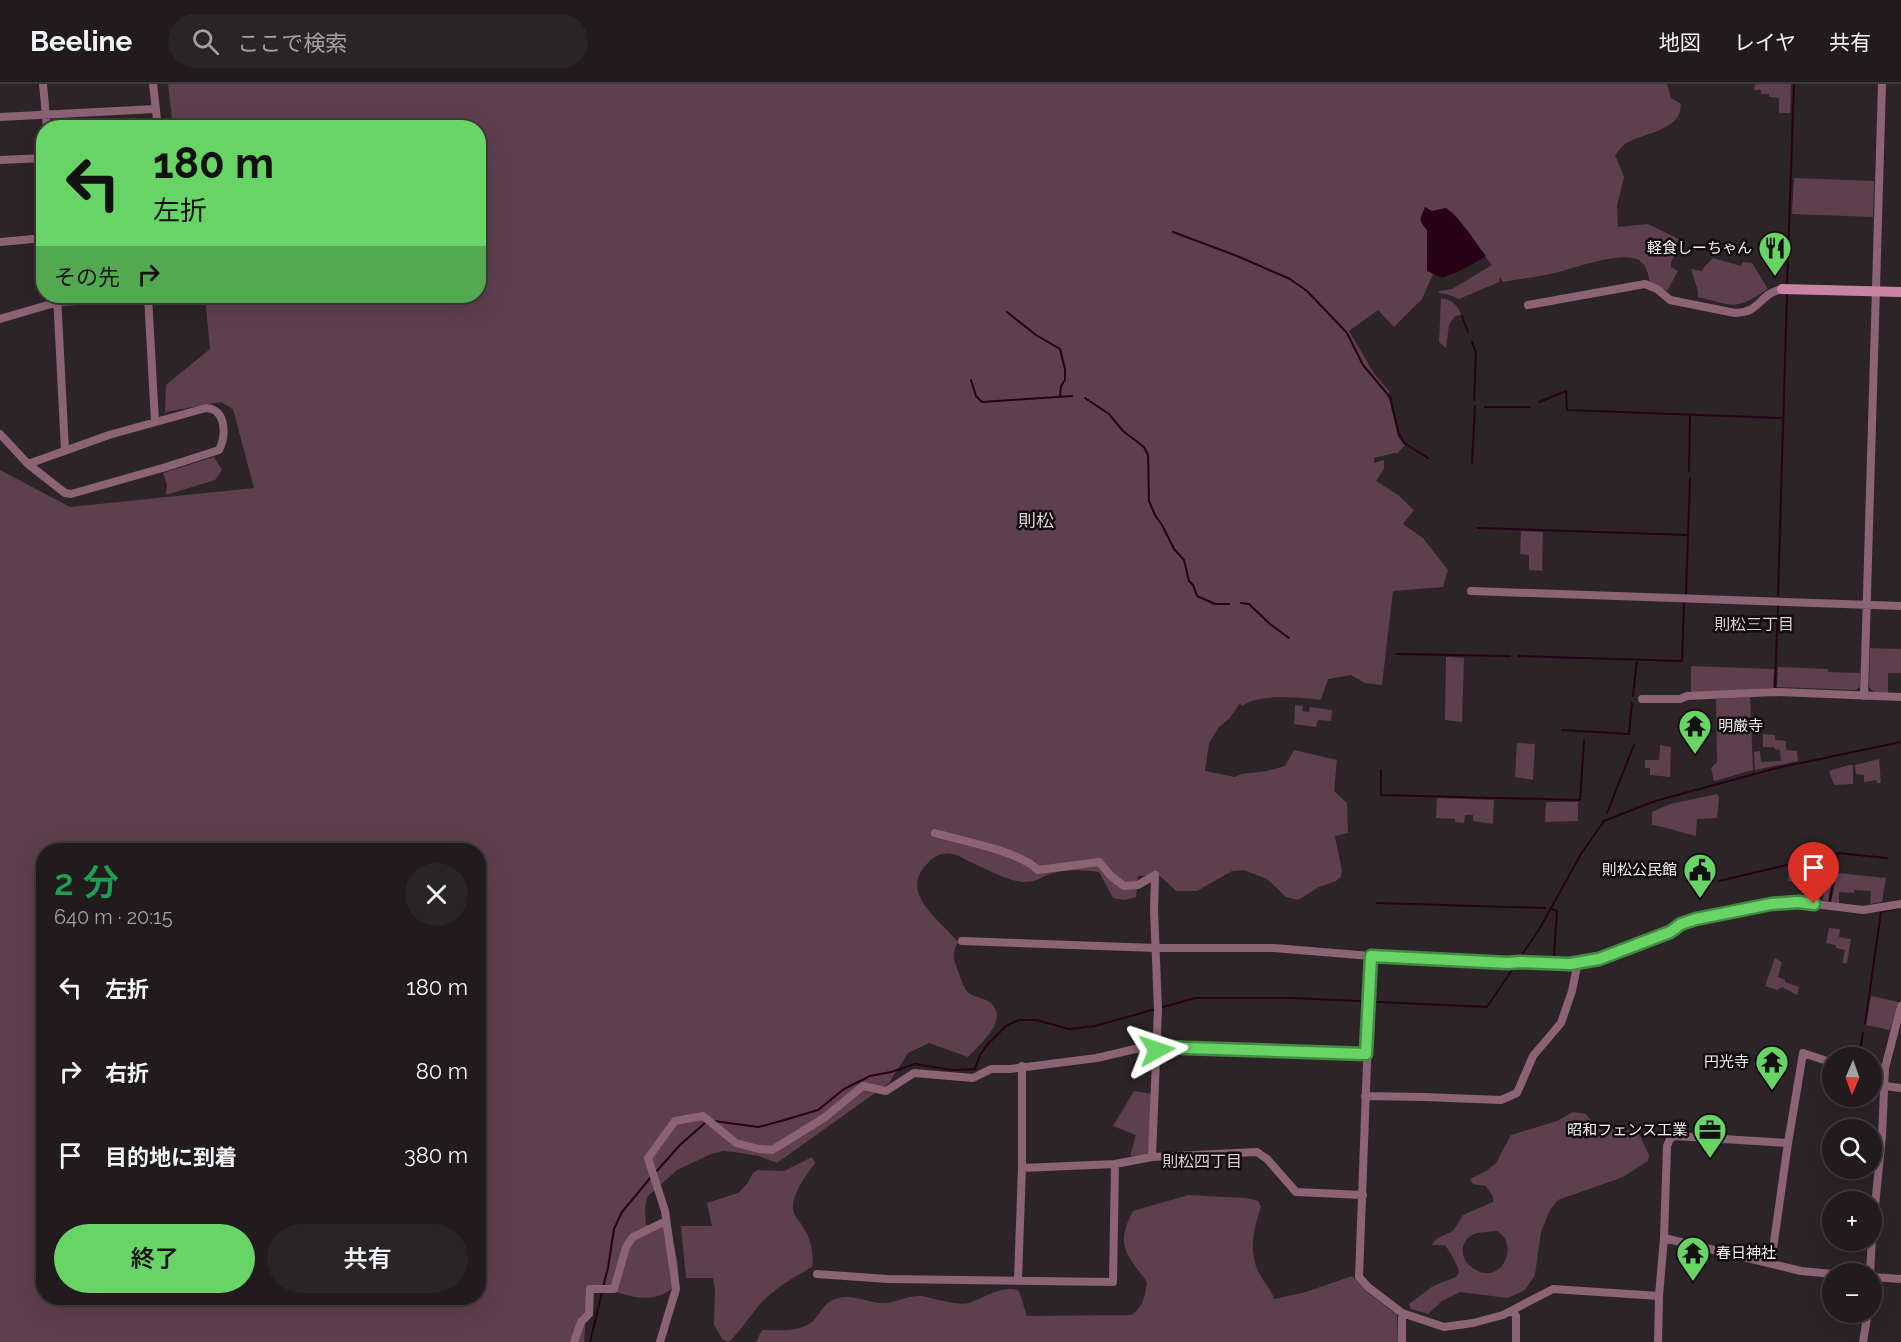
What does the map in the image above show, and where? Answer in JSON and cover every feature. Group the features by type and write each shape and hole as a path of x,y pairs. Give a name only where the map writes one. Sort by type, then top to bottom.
{"street":[{"path":"43,84 46,120"},
{"path":"153,84 157,120"},
{"path":"1864,696 1882,84"},
{"path":"0,117 156,109"},
{"path":"0,160 36,158"},
{"path":"0,242 36,239"},
{"path":"1528,305 1645,284 1657,289 1670,300 1735,313 1752,309 1769,294 1787,289 1901,292"},
{"path":"0,319 46,303"},
{"path":"57,303 65,450"},
{"path":"148,303 155,422"},
{"path":"0,434 28,464 65,493 70,494 217,451 223,442 223,420 218,412 210,408 155,422 28,464"},
{"path":"1471,591 1901,606"},
{"path":"1642,699 1680,699 1688,696 1775,692 1901,697"},
{"path":"935,833 1011,855 1032,864 1038,870 1099,862 1124,886 1138,885 1155,875 1158,1010 1152,1157"},
{"path":"962,941 1156,948 1274,948 1371,956 1570,964 1607,957 1670,932 1681,924 1749,908 1798,902 1863,910 1901,903"},
{"path":"1371,956 1359,1278 1374,1293 1402,1313 1444,1327 1473,1323 1513,1311 1553,1289 1659,1296"},
{"path":"1365,1096 1502,1100 1517,1093 1533,1056 1561,1023 1572,991 1578,962"},
{"path":"1872,1263 1886,1068 1901,1006"},
{"path":"660,1342 676,1289 662,1201 648,1158 675,1121 704,1116 736,1143 759,1149 772,1149 824,1118 863,1086 886,1090 914,1073 973,1078 991,1069 1097,1058 1135,1049 1157,1050 1170,1047 1366,1054"},
{"path":"1771,1263 1803,1053 1822,1060"},
{"path":"1018,1280 1022,1168 1022,1066"},
{"path":"1882,1068 1886,1068"},
{"path":"1885,1086 1901,1088"},
{"path":"1659,1342 1659,1296 1665,1238 1668,1146 1672,1137 1788,1143"},
{"path":"1022,1168 1115,1164 1152,1157 1257,1152 1267,1159 1296,1192 1363,1195"},
{"path":"817,1274 887,1279 1113,1282 1115,1164"},
{"path":"574,1342 581,1322 589,1314 590,1289 614,1289 626,1247 633,1237 666,1221"},
{"path":"1665,1238 1801,1271 1822,1273"},
{"path":"1882,1276 1901,1279"},
{"path":"1513,1311 1516,1316 1516,1342"},
{"path":"1402,1313 1402,1342"},
{"path":"1863,1342 1866,1323"}],"shaded area":[{"path":"168,84 1667,84 1671,98 1681,104 1675,120 1668,126 1625,144 1615,155 1624,177 1617,206 1618,227 1648,224 1683,241 1671,262 1671,267 1678,271 1667,291 1650,282 1646,268 1640,261 1622,257 1503,282 1500,277 1499,282 1459,299 1439,293 1439,291 1452,289 1492,265 1446,208 1432,211 1427,230 1427,270 1433,274 1422,299 1394,327 1378,310 1349,331 1375,375 1390,392 1387,397 1398,437 1405,445 1398,453 1374,458 1374,463 1384,460 1384,469 1376,481 1398,495 1414,510 1403,524 1423,538 1448,570 1443,587 1393,591 1382,685 1365,683 1351,675 1328,679 1321,700 1280,697 1259,699 1242,706 1240,703 1229,719 1219,727 1209,743 1205,771 1235,777 1241,774 1267,771 1285,766 1294,750 1337,760 1334,791 1347,803 1348,833 1335,836 1342,871 1341,877 1298,900 1286,897 1267,879 1244,870 1232,871 1197,891 1176,891 1159,875 1138,876 1136,897 1125,900 1113,898 1099,872 1065,871 1023,882 1002,876 955,855 941,854 935,857 919,875 917,886 925,906 958,942 954,958 965,989 972,995 989,1001 996,1010 995,1025 985,1040 968,1057 929,1043 908,1053 889,1083 777,1163 759,1156 723,1151 711,1154 677,1170 647,1197 645,1208 646,1225 669,1224 678,1263 679,1283 663,1294 645,1298 588,1287 584,1342 0,1342 0,470 70,507 254,488 233,409 221,402 165,412 166,385 210,349 206,303 486,303 486,120 172,120"},
{"path":"1755,84 1791,84 1790,113 1779,113 1779,98 1761,94 1761,90 1754,90"},
{"path":"1794,178 1874,181 1873,217 1792,214"},
{"path":"1425,207 1432,211 1446,208 1452,212 1486,256 1442,278 1427,271 1427,230 1421,219"},
{"path":"1713,258 1741,266 1743,262 1752,263 1768,289 1748,301 1734,305 1698,297 1691,269 1702,271"},
{"path":"1441,298 1454,303 1461,315 1455,316 1449,325 1446,348 1439,342"},
{"path":"214,457 222,470 215,480 166,495 167,485 163,473"},
{"path":"1521,531 1543,532 1542,571 1529,570 1529,555 1520,554"},
{"path":"1870,648 1901,649 1901,673 1888,673 1888,693 1875,693 1869,687"},
{"path":"1446,657 1464,658 1462,722 1445,720"},
{"path":"1691,666 1774,669 1773,688 1694,693 1691,691"},
{"path":"1778,667 1860,673 1860,687 1855,690 1777,687"},
{"path":"1750,697 1753,770 1714,781 1711,768 1717,762 1716,699"},
{"path":"1295,705 1303,706 1302,711 1309,712 1310,707 1332,710 1331,721 1318,720 1316,727 1294,724"},
{"path":"1763,734 1775,735 1775,740 1786,741 1786,750 1797,751 1798,761 1755,770 1754,752 1760,751 1761,762 1781,761 1780,750 1774,747 1763,747"},
{"path":"1517,743 1535,744 1533,780 1515,777"},
{"path":"1660,745 1671,747 1670,777 1650,775 1650,768 1645,768 1645,760 1659,760"},
{"path":"1879,759 1881,783 1877,783 1876,780 1864,782 1864,775 1856,774 1855,765"},
{"path":"1853,765 1853,784 1834,785 1829,771"},
{"path":"1717,794 1719,797 1717,818 1697,819 1696,836 1652,825 1652,812 1670,804"},
{"path":"1437,798 1494,800 1493,824 1473,821 1473,815 1465,815 1464,823 1455,822 1455,819 1436,818"},
{"path":"1546,802 1578,802 1578,821 1545,822"},
{"path":"1836,856 1828,901 1823,900 1824,893 1810,890 1811,871 1810,883 1788,881 1789,866"},
{"path":"1837,873 1886,878 1882,902 1870,904 1871,891 1854,890 1854,893 1839,892 1839,904 1831,902"},
{"path":"1829,928 1840,929 1839,937 1851,939 1847,963 1842,963 1845,950 1826,943"},
{"path":"1775,958 1782,962 1778,977 1799,987 1797,995 1782,987 1777,990 1765,986"},
{"path":"1871,996 1898,1002 1890,1030 1866,1025"},
{"path":"1134,1091 1153,1094 1149,1155 1130,1156 1136,1135 1113,1126"},
{"path":"1573,1112 1586,1114 1596,1128 1601,1130 1622,1128 1639,1134 1649,1155 1648,1161 1623,1177 1558,1200 1550,1210 1541,1232 1535,1275 1525,1290 1508,1298 1460,1292 1442,1301 1428,1314 1411,1309 1409,1304 1433,1286 1456,1277 1459,1273 1445,1245 1432,1245 1436,1239 1453,1231 1463,1215 1493,1202 1493,1197 1486,1186 1473,1184 1470,1179 1496,1163 1511,1135 1557,1121","holes":["1497,1231 1504,1238 1507,1255 1498,1270 1490,1273 1480,1272 1466,1262 1463,1249 1469,1237 1476,1233"]},
{"path":"812,1157 815,1163 798,1189 793,1208 810,1241 812,1267 762,1302 729,1342 723,1340 714,1325 713,1278 686,1278 681,1226 712,1226 707,1203 738,1193 753,1173 758,1170 784,1171"},
{"path":"1188,1195 1246,1198 1258,1201 1261,1207 1254,1233 1254,1258 1256,1267 1274,1299 1306,1292 1352,1276 1367,1292 1397,1315 1398,1342 756,1342 762,1330 788,1330 806,1326 829,1302 845,1297 885,1303 921,1296 964,1304 994,1292 1013,1289 1019,1291 1027,1316 1131,1315 1141,1305 1147,1282 1125,1249 1125,1233 1133,1211"}],"waterway":[{"path":"1787,285 1794,84"},
{"path":"1173,232 1290,279 1307,291 1347,333 1363,365 1390,397 1399,434 1404,443 1428,458"},
{"path":"1778,596 1787,294"},
{"path":"1007,312 1036,335 1060,349 1065,369 1065,380 1061,386 1060,396"},
{"path":"1462,316 1468,332"},
{"path":"1472,342 1476,353 1474,400"},
{"path":"971,380 976,396 982,402 1072,396"},
{"path":"1539,402 1566,391 1567,410 1783,418"},
{"path":"1085,398 1109,414 1123,431 1144,447 1148,455 1149,501 1174,549 1184,560 1189,581 1197,596 1215,604 1229,604"},
{"path":"1472,463 1475,406"},
{"path":"1485,407 1530,407"},
{"path":"1689,471 1690,415"},
{"path":"1686,593 1690,479"},
{"path":"1478,528 1688,535"},
{"path":"1519,656 1682,661 1684,602"},
{"path":"1241,603 1249,604 1289,638"},
{"path":"1775,687 1778,605"},
{"path":"1397,654 1510,656"},
{"path":"1633,696 1637,660"},
{"path":"1562,730 1629,734 1632,703"},
{"path":"1381,770 1381,795 1580,800 1584,741"},
{"path":"1519,959 1540,928 1581,854 1604,821 1655,801 1777,768 1901,742"},
{"path":"1607,813 1634,745"},
{"path":"1719,881 1838,853 1887,858"},
{"path":"1830,901 1838,853"},
{"path":"1377,903 1545,908"},
{"path":"1865,1024 1881,912 1899,908"},
{"path":"1552,909 1557,911 1554,957"},
{"path":"714,1121 758,1127 781,1121 818,1110 844,1089 870,1076 915,1064 952,1070 975,1069 987,1045 1006,1026 1019,1020 1036,1020 1069,1029 1095,1026 1195,998 1292,998 1487,1007 1516,964"},
{"path":"1861,1047 1863,1033"},
{"path":"655,1173 680,1145 706,1122"},
{"path":"603,1287 614,1229 622,1212 651,1177"},
{"path":"590,1342 602,1292"}],"place":[{"name":"軽食しーちゃん","path":"1775,277"},
{"name":"明厳寺","path":"1695,755"},
{"name":"則松公民館","path":"1700,899"},
{"name":"円光寺","path":"1772,1091"},
{"name":"昭和フェンス工業","path":"1710,1159"},
{"name":"春日神社","path":"1693,1282"}],"district":[{"name":"則松","path":"1036,520"},
{"name":"則松三丁目","path":"1754,624"},
{"name":"則松四丁目","path":"1202,1161"}],"route":[{"path":"1157,1050 1170,1047 1366,1054 1371,956 1570,964 1607,957 1696,919 1771,904 1798,902 1814,904"}]}
